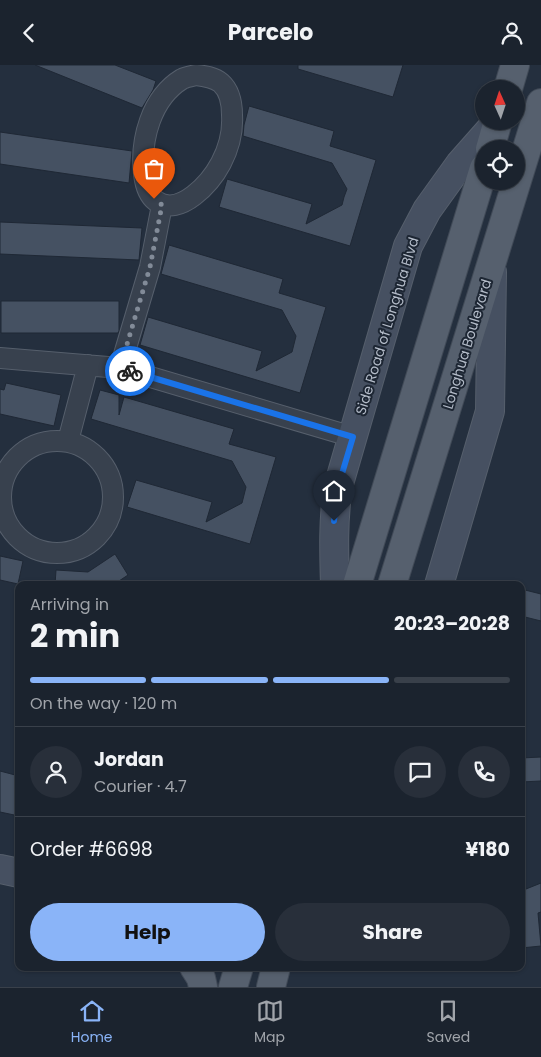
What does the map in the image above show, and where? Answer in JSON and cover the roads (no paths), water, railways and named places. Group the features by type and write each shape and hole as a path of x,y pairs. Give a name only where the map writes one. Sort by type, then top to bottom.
{"main road":[{"path":"511,80 515,65"},
{"name":"Longhua Boulevard","path":"393,581 541,103"},
{"name":"Side Road of Longhua Blvd","path":"335,581 334,533 338,487 408,246 427,210 460,165 490,130"},
{"path":"358,581 477,190"},
{"path":"440,581 490,411 492,261"},
{"path":"0,869 15,872"},
{"path":"0,887 15,891"},
{"path":"197,971 201,978 203,987"},
{"path":"233,987 238,971"},
{"path":"271,987 275,971"}],"street":[{"path":"196,75 210,77 222,84 230,95 232,123 231,137 227,150 214,175 194,195 182,203 172,206 162,205 148,191 144,177 143,149 149,121 163,97 172,86 183,78 196,75"},
{"path":"120,368 150,267 162,205"},
{"path":"0,358 120,368 353,437"},
{"path":"68,441 88,365"},
{"path":"68,441 88,449 104,465 113,485 114,507 105,528 90,544 69,553 47,553 26,545 10,530 1,509 1,487 9,467 25,451 45,442 68,441"}]}
